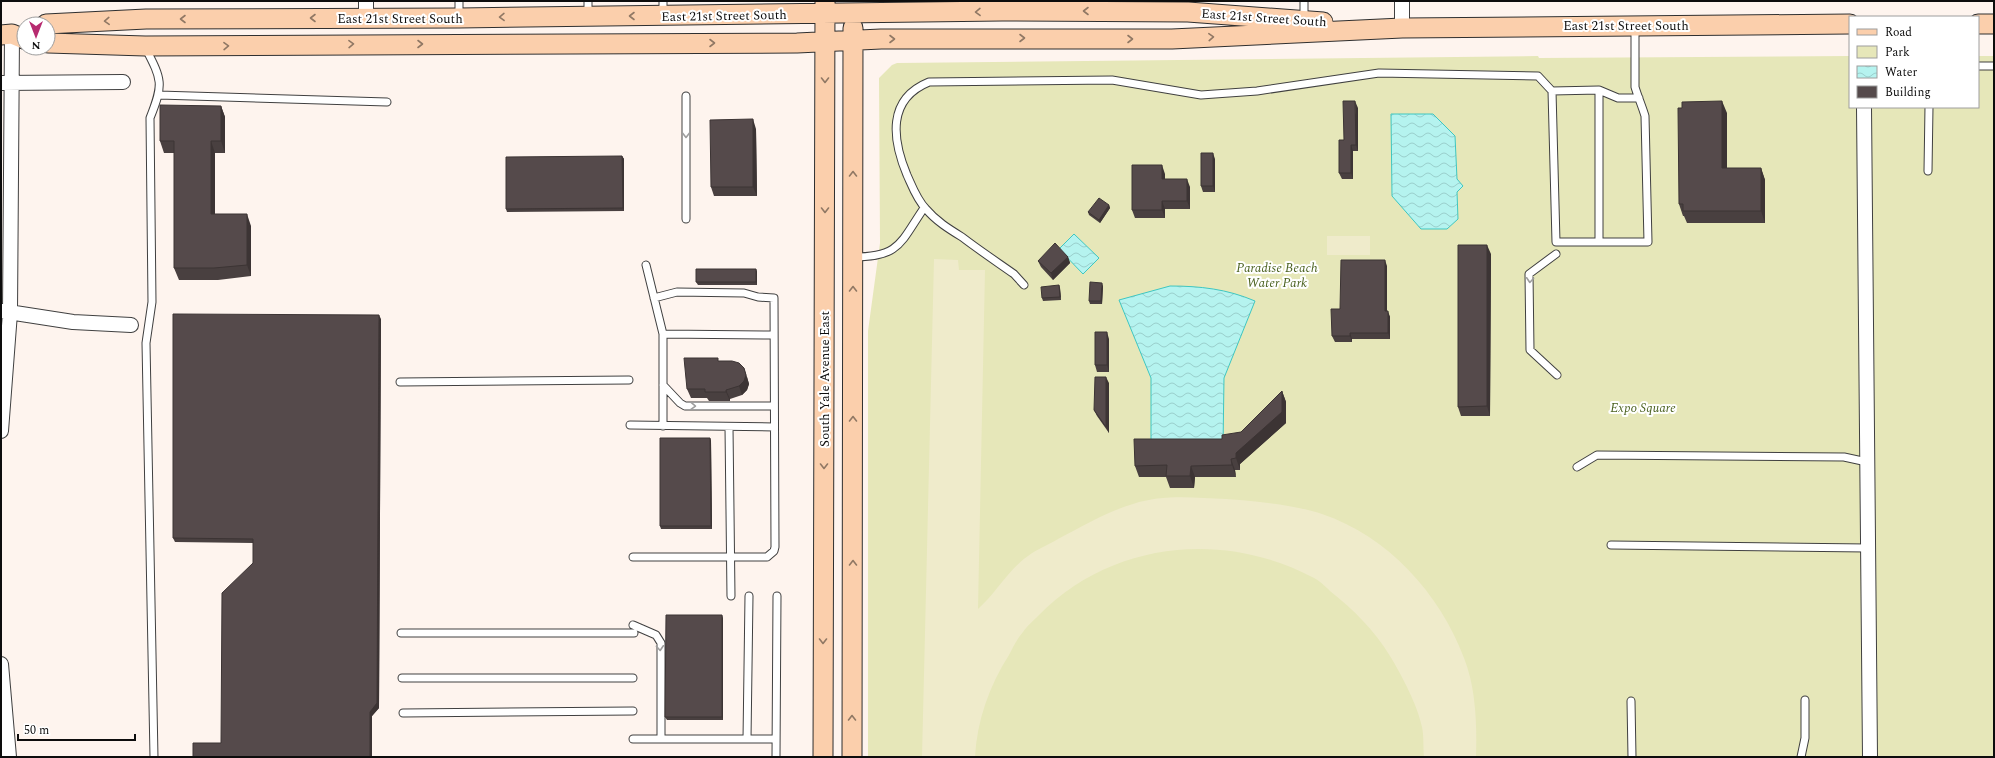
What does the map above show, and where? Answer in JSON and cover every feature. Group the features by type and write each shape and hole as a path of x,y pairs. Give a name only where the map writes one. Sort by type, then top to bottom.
{"main road":[{"name":"South Yale Avenue East","path":"823,757 825,7"},
{"name":"East 21st Street South","path":"56,24 366,10 852,7 1188,12 1402,28"},
{"path":"852,7 852,757"},
{"path":"366,10 381,44"},
{"path":"145,46 146,19"},
{"name":"East 21st Street South","path":"56,43 145,46 781,43 853,40 1172,39 1402,28 1849,24"},
{"path":"1979,24 1994,24"},
{"path":"823,602 853,602"}],"street":[{"path":"1402,1 1402,28"},
{"path":"1,431 6,312 7,83 15,34"},
{"path":"7,83 123,82"},
{"path":"1864,108 1870,757"},
{"path":"6,312 73,322 130,325"},
{"path":"1,664 9,757"}],"lane":[{"path":"1304,1 1304,20"},
{"path":"1024,285 1014,274 936,220 924,208 912,188 898,154 895,137 897,119 902,102 917,87 930,82 1112,80 1201,95 1257,91 1379,73 1538,76 1552,91 1556,242 1648,242 1645,116 1635,87 1635,25"},
{"path":"145,46 159,74 159,95 150,118 152,302 146,343 154,757"},
{"path":"1979,66 1994,66"},
{"path":"1552,91 1598,90 1618,98 1639,98"},
{"path":"1598,90 1599,242"},
{"path":"159,95 387,102"},
{"path":"686,96 686,219"},
{"path":"1928,171 1929,108"},
{"path":"853,258 873,257 897,248 924,208"},
{"path":"1556,254 1529,274 1530,350 1557,375"},
{"path":"646,265 662,334 663,426"},
{"path":"633,557 767,558 774,551 774,298 758,297 744,293 677,292 654,298"},
{"path":"662,334 774,335"},
{"path":"400,382 629,380"},
{"path":"663,385 680,403 685,406 774,406"},
{"path":"630,425 774,427"},
{"path":"729,427 731,596"},
{"path":"1577,467 1597,455 1844,457 1867,462"},
{"path":"1611,545 1867,548"},
{"path":"747,739 749,596"},
{"path":"776,757 777,596"},
{"path":"401,633 634,629 656,635 661,643 661,739"},
{"path":"402,678 633,678"},
{"path":"1801,757 1805,738 1805,700"},
{"path":"1631,701 1632,757"},
{"path":"403,713 633,711"},
{"path":"633,739 775,739"}],"green space":[{"name":"Expo Square","path":"1538,56 1539,58 1849,56 1849,108 1979,108 1979,56 1994,56 1994,757 868,757 868,331 880,243 879,78 892,65 897,63"}],"shaded area":[{"path":"1327,236 1370,236 1370,255 1327,255"},
{"path":"934,259 958,260 959,270 985,270 978,609 1014,568 1031,554 1113,511 1133,504 1168,498 1226,499 1262,502 1322,514 1346,524 1369,537 1390,552 1409,570 1426,590 1441,612 1454,634 1464,658 1471,682 1476,720 1476,757 1424,757 1423,730 1417,709 1409,690 1390,656 1363,621 1319,581 1277,562 1242,553 1205,549 1169,551 1133,559 1099,572 1068,590 1039,615 1017,640 990,691 985,704 978,730 975,757 922,757"}],"water":[{"path":"1391,114 1433,114 1455,136 1457,179 1463,186 1457,192 1458,219 1447,229 1421,229 1392,196"},
{"path":"1074,234 1099,258 1083,274 1059,249"},
{"path":"1170,286 1213,289 1255,301 1224,378 1223,447 1151,446 1151,378 1119,300"}],"building":[{"path":"1343,101 1355,101 1356,145 1351,145 1351,173 1339,173 1339,140 1344,140"},
{"path":"1722,101 1722,168 1761,168 1761,211 1683,211 1683,204 1679,204 1678,108 1682,108 1682,102"},
{"path":"160,105 221,106 221,141 211,141 211,214 247,214 247,265 214,268 174,268 174,141 160,141"},
{"path":"753,119 753,187 711,187 710,120"},
{"path":"1201,153 1213,153 1213,186 1201,186"},
{"path":"622,156 623,208 506,209 506,157"},
{"path":"1132,165 1162,165 1162,179 1187,179 1187,201 1162,201 1162,210 1132,210"},
{"path":"1099,198 1109,205 1099,220 1088,212"},
{"path":"1055,243 1068,257 1051,273 1038,261"},
{"path":"1458,245 1487,245 1487,406 1458,407"},
{"path":"1341,260 1385,260 1385,311 1388,311 1388,333 1350,333 1350,336 1332,336 1331,309 1340,309"},
{"path":"696,269 756,269 756,282 696,282"},
{"path":"1090,282 1102,283 1101,301 1089,301"},
{"path":"1059,285 1060,297 1042,298 1041,287"},
{"path":"173,314 379,315 377,703 370,712 370,757 193,757 193,743 221,743 222,593 253,563 253,539 173,538"},
{"path":"1095,332 1107,332 1107,365 1095,365"},
{"path":"684,358 718,358 718,361 732,361 739,363 744,368 746,375 744,381 739,386 726,390 726,392 705,392 705,389 687,389"},
{"path":"1095,377 1106,377 1106,427 1094,410"},
{"path":"1282,391 1282,412 1236,453 1236,458 1231,459 1232,465 1191,466 1190,476 1166,476 1167,465 1135,466 1134,439 1222,439 1222,435 1241,432"},
{"path":"660,438 710,438 711,526 660,526"},
{"path":"666,615 722,615 722,717 665,717"}],"park label":[{"name":"Paradise Beach Water Park","path":"1277,274"}]}
